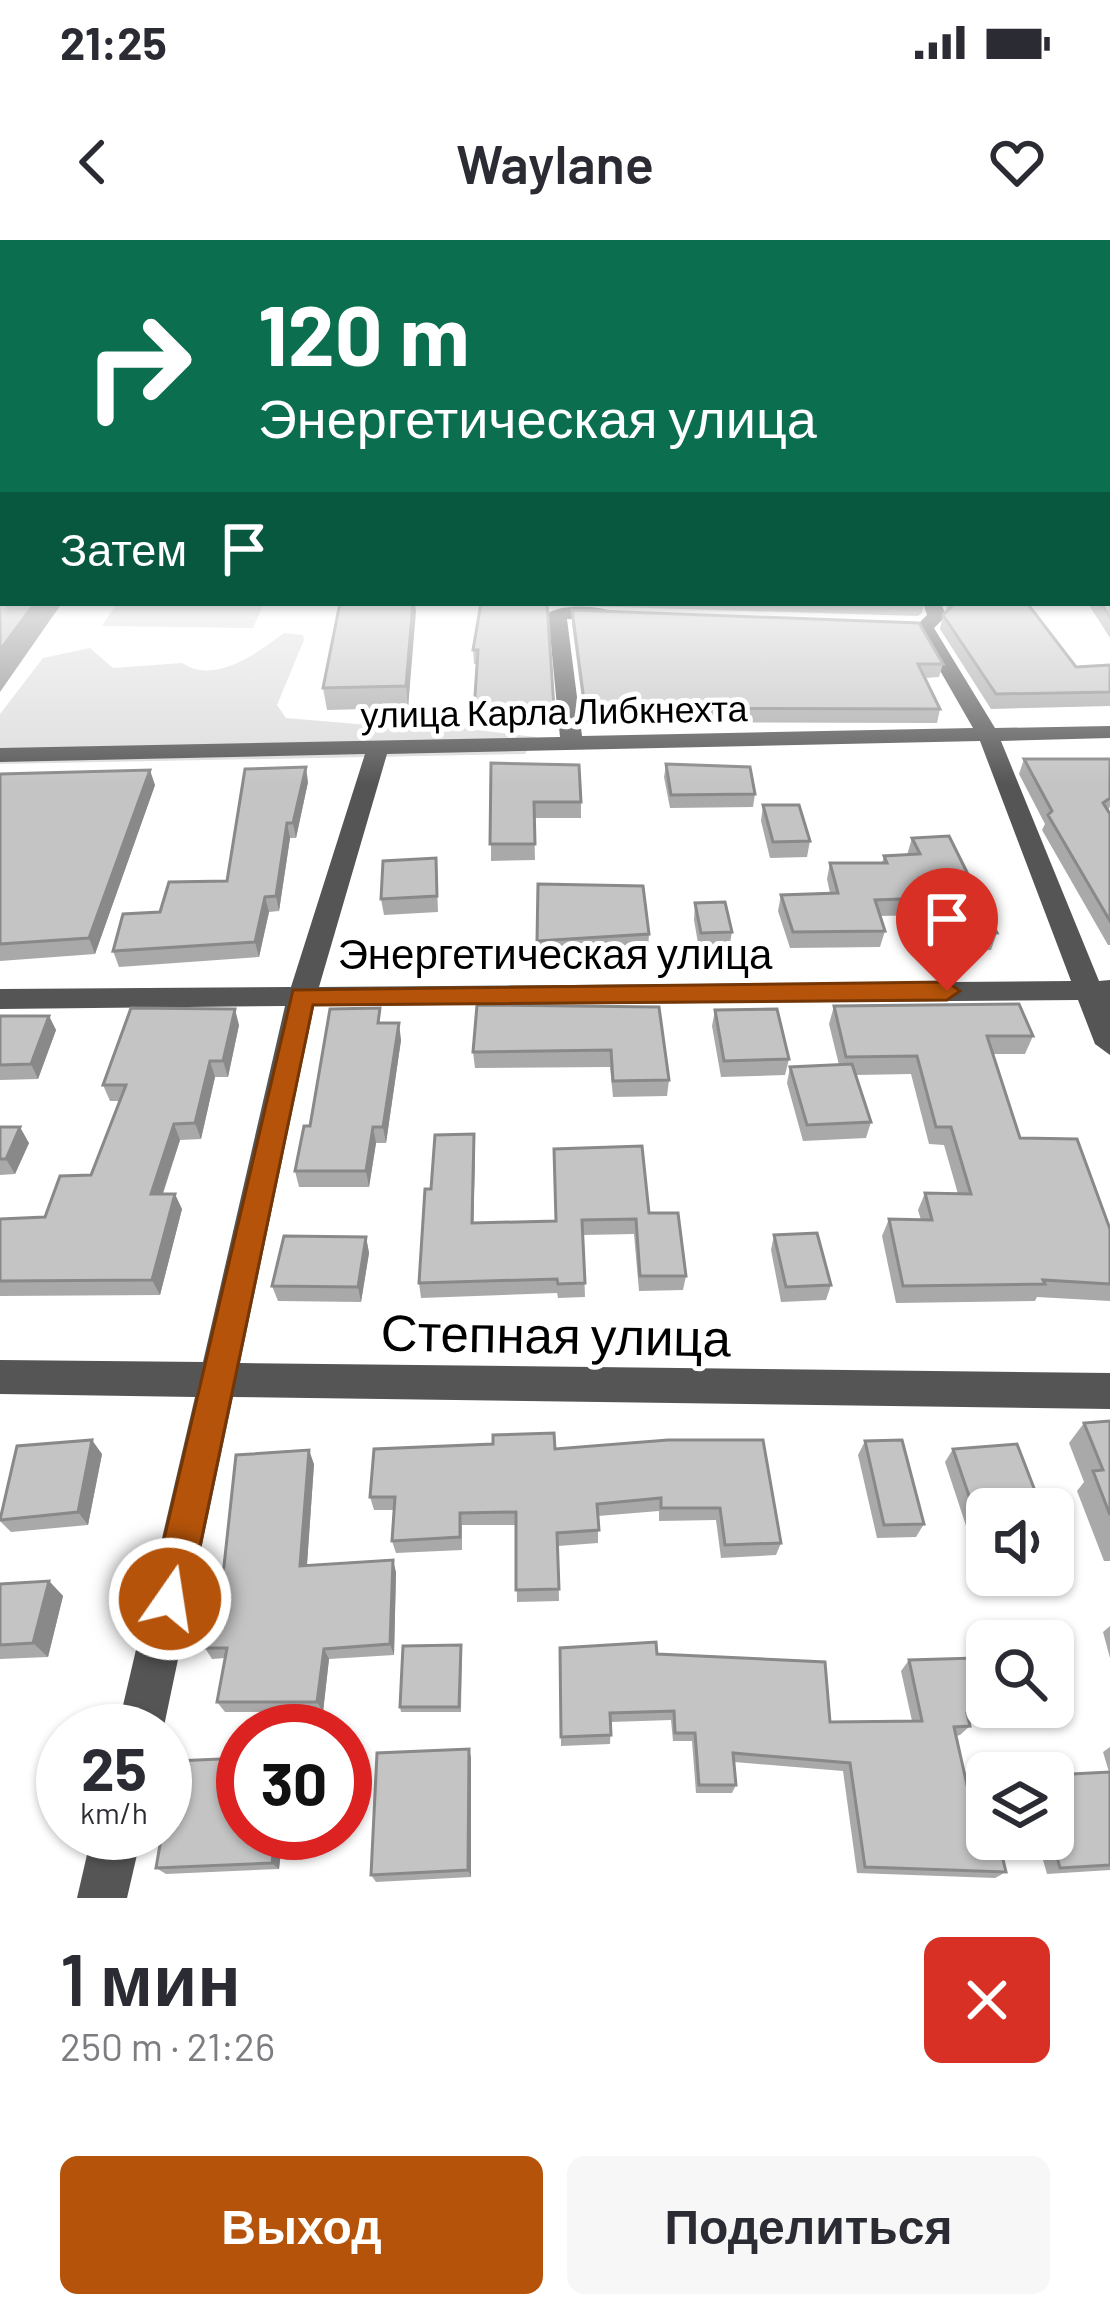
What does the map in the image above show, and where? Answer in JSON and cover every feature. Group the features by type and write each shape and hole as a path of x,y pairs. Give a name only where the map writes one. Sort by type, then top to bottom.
{"street":[{"path":"559,630 572,744"},
{"path":"926,630 988,734 1098,990 1110,1044"},
{"name":"улица Карла Либкнехта","path":"0,755 1110,732"},
{"path":"146,1704 302,996 378,747"},
{"name":"Энергетическая улица","path":"0,999 1098,990"},
{"name":"Степная улица","path":"0,1377 1110,1391"},
{"path":"102,1898 111,1860"}],"shaded area":[{"path":"284,633 303,635 304,640 277,705 286,718 369,725 448,720 469,729 536,737 525,754 0,764 0,714 43,658 90,648 113,668 182,663 208,670 236,664"}],"building":[{"path":"0,630 15,630 0,650"},
{"path":"335,630 411,630 406,686 323,688"},
{"path":"476,630 549,630 554,708 474,711 478,650 473,650"},
{"path":"575,630 923,630 943,664 918,664 940,709 585,708"},
{"path":"953,630 1048,630 1076,667 1110,665 1110,692 996,694"},
{"path":"1024,759 1110,759 1110,798 1103,803 1110,814 1110,921 1048,815 1052,811"},
{"path":"491,763 579,765 581,802 534,802 535,844 490,844"},
{"path":"666,764 750,767 755,794 671,795"},
{"path":"306,767 293,823 287,823 276,896 265,897 255,942 113,951 123,914 160,912 169,882 227,881 245,769"},
{"path":"150,770 89,938 0,944 0,774"},
{"path":"763,805 799,805 810,841 773,842"},
{"path":"949,836 997,933 948,936 930,898 875,900 885,931 793,932 781,895 838,893 830,863 887,863 884,856 920,854 912,838"},
{"path":"436,858 437,896 381,899 383,861"},
{"path":"538,884 643,886 649,934 537,941"},
{"path":"725,902 732,932 701,933 695,903"},
{"path":"1019,1004 1033,1036 987,1036 1020,1138 1077,1139 1110,1229 1110,1284 1043,1280 1045,1284 903,1286 889,1219 932,1220 925,1193 971,1194 951,1127 936,1127 917,1056 846,1057 834,1006"},
{"path":"477,1005 659,1007 669,1080 613,1081 611,1050 473,1052"},
{"path":"131,1008 235,1009 223,1061 210,1061 195,1123 174,1124 151,1194 175,1194 152,1280 0,1281 0,1219 45,1217 60,1176 91,1175 126,1085 103,1085"},
{"path":"380,1008 378,1023 399,1023 383,1127 373,1127 366,1171 295,1171 304,1126 310,1126 330,1009"},
{"path":"777,1009 789,1059 724,1061 715,1010"},
{"path":"0,1016 49,1016 31,1064 0,1065"},
{"path":"852,1064 871,1122 807,1125 790,1067"},
{"path":"0,1127 20,1127 6,1159 0,1159"},
{"path":"474,1134 472,1223 556,1221 554,1149 642,1146 649,1213 678,1213 686,1276 640,1276 636,1219 582,1220 585,1283 558,1284 557,1279 419,1283 425,1189 431,1189 435,1135"},
{"path":"817,1233 831,1285 786,1287 774,1235"},
{"path":"284,1236 366,1237 358,1287 272,1286"},
{"path":"1110,1421 1110,1515 1093,1471 1103,1470 1084,1423"},
{"path":"554,1433 555,1449 668,1440 763,1440 781,1543 725,1545 720,1508 661,1508 661,1498 597,1504 599,1530 557,1533 559,1589 516,1590 516,1512 460,1513 460,1537 392,1541 395,1497 370,1497 374,1449 493,1444 493,1435"},
{"path":"92,1440 78,1512 0,1520 17,1446"},
{"path":"902,1440 924,1524 884,1525 865,1441"},
{"path":"1017,1444 1034,1488 966,1488 953,1449"},
{"path":"309,1450 300,1566 393,1560 390,1644 324,1649 317,1702 217,1702 227,1648 205,1648 224,1566 236,1455"},
{"path":"49,1581 33,1643 0,1645 0,1584"},
{"path":"656,1642 657,1654 825,1662 830,1722 922,1721 909,1660 966,1658 966,1726 954,1727 966,1781 966,1860 1003,1860 1006,1872 865,1867 850,1763 733,1753 736,1785 699,1785 695,1733 675,1733 674,1711 610,1713 611,1735 561,1737 560,1648"},
{"path":"461,1645 459,1707 400,1707 403,1646"},
{"path":"469,1749 468,1870 371,1875 377,1753"},
{"path":"216,1759 216,1860 272,1863 156,1868 157,1860 192,1860 192,1760"},
{"path":"1110,1772 1110,1865 1060,1868 1058,1860 1074,1860 1074,1774"}],"route":[{"path":"170,1599 302,996 947,991"}]}
